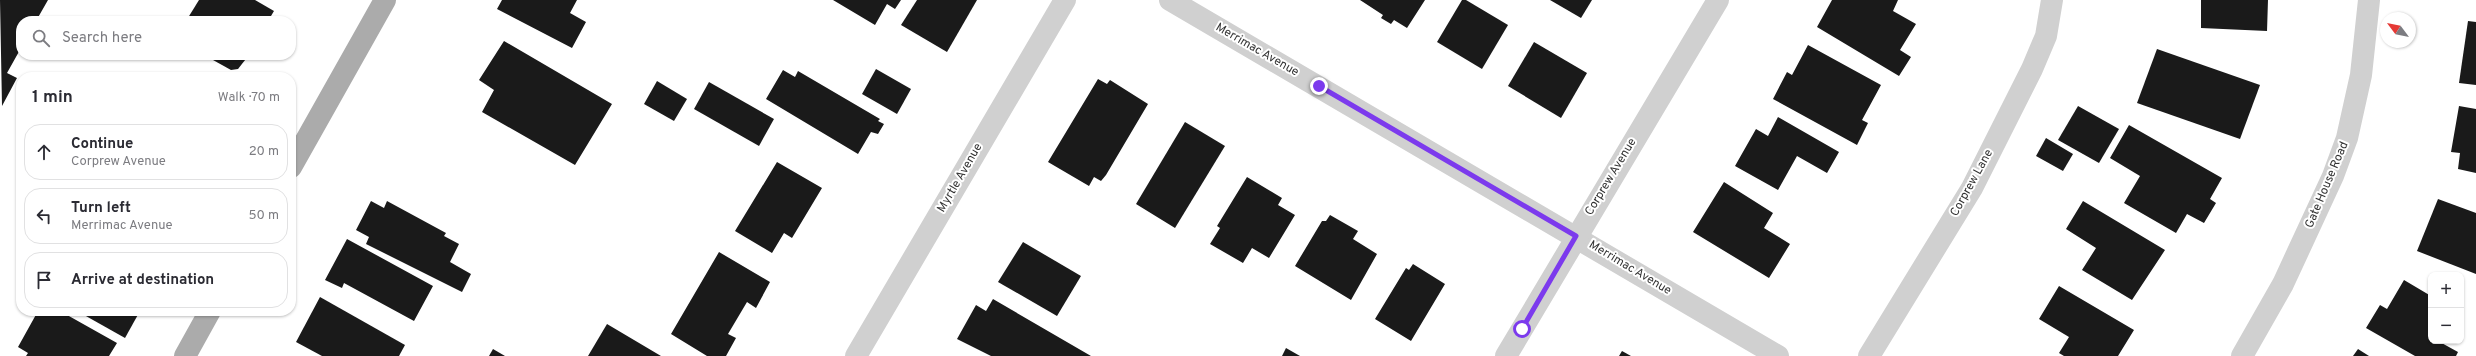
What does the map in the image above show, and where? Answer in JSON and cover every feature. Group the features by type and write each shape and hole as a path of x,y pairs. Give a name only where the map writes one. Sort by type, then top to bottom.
{"main road":[{"path":"296,158 385,0"},
{"path":"185,356 207,316"}],"street":[{"name":"Myrtle Avenue","path":"856,356 1065,0"},
{"name":"Merrimac Avenue","path":"1170,0 1576,236 1778,356"},
{"name":"Corprew Avenue","path":"1506,356 1576,236 1718,0"},
{"name":"Corprew Lane","path":"1869,356 1975,181 2032,69 2046,36 2052,0"},
{"name":"Gate House Road","path":"2242,356 2282,284 2334,176 2347,138 2361,75 2369,0"}],"building":[{"path":"0,0 48,0 39,16 16,16 16,57 7,73 16,78 16,80 2,106"},
{"path":"199,0 255,0 274,11 271,16 189,16"},
{"path":"502,0 577,0 570,13 586,22 572,48 497,9"},
{"path":"833,0 901,0 895,9 887,4 875,25"},
{"path":"917,0 977,0 947,52 901,25"},
{"path":"1360,0 1425,0 1407,28 1394,20 1391,24 1381,18 1383,15"},
{"path":"1462,0 1466,0 1508,25 1482,69 1437,42"},
{"path":"1550,0 1592,0 1581,18"},
{"path":"1832,0 1898,0 1893,11 1916,24 1900,50 1911,57 1899,76 1817,27"},
{"path":"2201,0 2268,0 2267,31 2201,28"},
{"path":"2468,21 2476,22 2476,85 2459,83"},
{"path":"504,41 612,104 575,165 482,112 494,90 479,80"},
{"path":"1534,42 1587,73 1561,118 1508,86"},
{"path":"1808,45 1881,85 1862,120 1868,123 1857,145 1773,99 1787,72 1792,75"},
{"path":"2157,49 2260,85 2240,139 2137,103"},
{"path":"213,60 245,60 238,69 231,70"},
{"path":"876,69 911,89 897,114 862,94"},
{"path":"783,70 795,77 798,71 880,119 878,121 884,124 878,134 871,132 858,154 766,99"},
{"path":"1098,79 1107,84 1110,80 1148,104 1106,175 1101,181 1094,177 1089,186 1048,162"},
{"path":"657,81 687,99 674,121 644,104"},
{"path":"709,82 774,119 759,146 694,109"},
{"path":"2078,106 2119,129 2099,163 2058,140"},
{"path":"2459,106 2476,109 2476,173 2458,169 2460,153 2451,152"},
{"path":"1778,117 1839,152 1827,173 1797,156 1778,190 1735,166 1756,129 1768,136"},
{"path":"1185,122 1225,146 1175,228 1136,204"},
{"path":"2129,125 2222,178 2210,199 2216,203 2204,223 2187,214 2176,233 2124,203 2140,176 2110,158"},
{"path":"2046,138 2073,154 2063,171 2036,156"},
{"path":"777,162 822,188 792,238 784,233 772,253 735,231"},
{"path":"1247,177 1282,198 1278,205 1295,215 1269,258 1252,248 1243,263 1210,244 1220,228 1217,226"},
{"path":"1724,182 1773,213 1764,228 1790,244 1769,278 1693,232"},
{"path":"2438,199 2476,213 2476,274 2417,251"},
{"path":"371,201 384,208 387,201 446,233 444,236 459,244 450,262 471,274 462,292 366,244 369,237 356,230"},
{"path":"2083,201 2165,250 2132,300 2082,270 2096,248 2066,229"},
{"path":"1330,215 1358,231 1353,239 1377,254 1351,300 1295,266 1322,221 1326,221"},
{"path":"347,239 433,286 414,321 344,283 342,288 325,280"},
{"path":"1023,242 1081,276 1057,316 998,282"},
{"path":"719,252 770,282 756,308 747,302 728,334 736,338 726,356 707,356 671,334"},
{"path":"1413,264 1445,284 1411,341 1375,319 1406,268 1409,270"},
{"path":"2404,280 2428,294 2428,344 2443,344 2458,352 2456,356 2415,356 2366,328 2380,305 2387,309"},
{"path":"2059,286 2134,330 2118,356 2064,356 2059,353 2069,337 2039,319"},
{"path":"320,297 405,345 399,356 322,356 296,342"},
{"path":"993,299 1091,356 991,356 957,339 976,305 986,311"},
{"path":"35,316 69,316 117,343 109,356 26,356 28,353 18,347"},
{"path":"86,316 137,316 125,338"},
{"path":"607,324 661,356 588,356"},
{"path":"1286,348 1300,356 1282,356"},
{"path":"493,349 505,356 489,356"},
{"path":"2358,349 2369,356 2353,356"},
{"path":"1622,351 1631,356 1619,356"}],"route":[{"path":"1319,86 1576,236 1522,329"}]}
